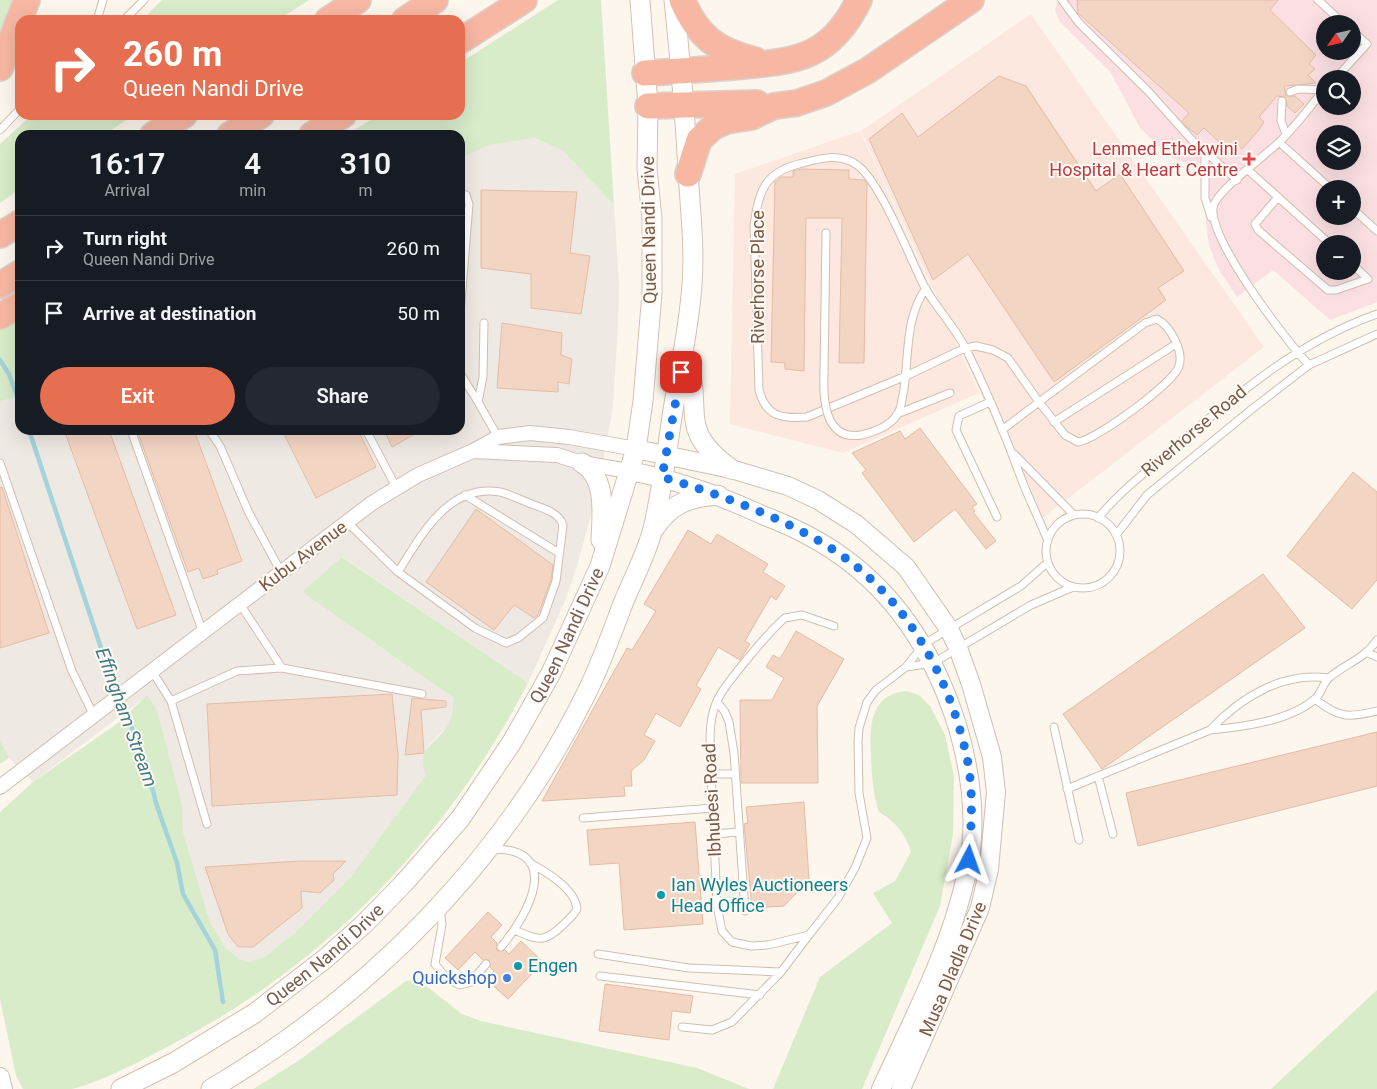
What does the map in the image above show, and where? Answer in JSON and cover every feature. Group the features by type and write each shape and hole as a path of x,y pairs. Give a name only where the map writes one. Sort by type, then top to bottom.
{"highway":[{"path":"21,15 27,0"},
{"path":"336,15 358,0"},
{"path":"412,15 435,0"},
{"path":"465,37 523,0"},
{"path":"682,0 691,19 714,44 730,55 769,63"},
{"path":"645,74 795,60 827,44 841,30 859,0"},
{"path":"688,174 694,152 704,134 726,121 751,116 774,106 797,103 833,89 867,70 971,0"},
{"path":"0,68 15,30"},
{"path":"648,106 752,102 774,106"},
{"path":"161,130 176,120"},
{"path":"238,130 253,120"},
{"path":"320,130 335,120"},
{"path":"0,235 15,226"},
{"path":"0,285 15,276"},
{"path":"0,316 15,308"}],"main road":[{"name":"Queen Nandi Drive","path":"121,1089 181,1058 255,1013 326,958 405,882 460,819 512,742 551,673 600,566 636,449 643,401 652,294 648,106 640,0"},
{"name":"Queen Nandi Drive","path":"211,1089 265,1055 336,1003 380,965 440,905 487,849 536,781 587,694 652,532 684,355 692,282 693,224 688,174 685,106 674,0"},
{"path":"684,355 692,375 693,417 699,438 712,455 731,469"},
{"path":"582,463 593,471 602,498 600,566"},
{"path":"652,532 661,517 679,503 695,497 718,495"}],"street":[{"name":"Kubu Avenue","path":"99,713 347,522 396,487 443,462 472,451 498,436 530,433 568,437 636,449"},
{"name":"Musa Dladla Drive","path":"636,449 731,469 788,486 818,500 856,524 906,567 949,629 958,648 972,684 992,757 996,792 989,868 980,908 900,1089"},
{"name":"Kubu Avenue","path":"472,451 556,455 582,463 628,471"},
{"name":"Musa Dladla Drive","path":"628,471 662,477 718,495 807,535 848,560 901,612 924,644 934,663 953,711 967,758 972,812 969,860 958,909 940,960 881,1089"},
{"path":"0,787 99,713"},
{"path":"0,1077 3,1089"}],"lane":[{"path":"98,15 103,0"},
{"path":"134,10 136,0"},
{"path":"129,15 144,0"},
{"path":"1062,0 1080,23 1205,152 1237,180"},
{"path":"1318,0 1334,15"},
{"path":"1361,39 1367,44 1361,51"},
{"path":"1343,70 1352,60"},
{"path":"1290,92 1298,89 1316,89"},
{"path":"1213,222 1213,206 1218,198 1279,142 1316,99"},
{"path":"1282,101 1281,121 1286,134"},
{"path":"0,130 15,115"},
{"path":"1279,142 1321,180"},
{"path":"1205,152 1205,202 1213,222 1234,263 1296,352 1309,365"},
{"name":"Riverhorse Place","path":"965,348 906,376 807,417 789,418 769,411 762,403 759,390 754,225 758,199 769,179 790,166 832,157 851,161 870,177 926,288 965,348 1013,453 1021,479 1048,540"},
{"path":"1248,170 1320,235"},
{"path":"465,196 470,204 465,259"},
{"path":"1278,197 1256,224 1258,230 1326,289 1336,290 1377,275"},
{"path":"1361,216 1377,231"},
{"path":"826,233 823,401 832,424 840,432 848,435 872,433 885,426 897,414 950,393"},
{"path":"1361,272 1368,279"},
{"path":"897,414 906,376 911,318 916,303 926,288"},
{"name":"Riverhorse Road","path":"1098,518 1120,493 1257,378 1296,352 1377,314"},
{"path":"965,348 984,347 1002,354 1013,364 1039,402 1065,435 1078,442 1094,437 1145,401 1176,373 1180,365 1176,344 1161,321 1157,319 1150,320 1039,402 1002,430"},
{"path":"478,402 483,377 484,324"},
{"name":"Riverhorse Road","path":"1116,535 1148,495 1252,409 1309,365 1377,334"},
{"path":"1054,422 1176,344"},
{"path":"465,381 498,436"},
{"path":"990,402 959,416 956,430 997,517"},
{"path":"133,435 203,633"},
{"path":"213,435 220,446 248,511 281,572"},
{"path":"369,435 396,487"},
{"name":"Riverhorse Place","path":"1013,453 1074,515"},
{"path":"0,463 72,671 99,713"},
{"path":"347,522 398,572 475,628 506,643 518,638 543,618 556,581 563,524 552,512 502,492 480,491 465,495 433,519 398,572"},
{"path":"465,495 559,554"},
{"path":"1074,515 1098,518 1108,525 1116,535 1119,546 1119,558 1115,570 1107,579 1097,585 1085,588 1073,587 1062,582 1053,573 1048,562 1046,550 1048,540 1054,528 1063,520 1074,515"},
{"path":"682,1027 712,1030 732,1022 781,972 838,898 855,868 867,838 859,793 858,734 862,713 876,690 906,667 924,644 1021,586 1048,562"},
{"path":"906,667 934,663 1031,605 1073,587"},
{"path":"240,604 282,668"},
{"name":"Ibhubesi Road","path":"809,935 750,946 741,945 728,938 722,931 716,905 710,726 717,702 728,684 785,618 802,616 834,626"},
{"path":"1067,789 1210,730 1266,722 1300,708 1315,699 1328,678 1368,653 1377,640"},
{"path":"1368,653 1377,657"},
{"path":"171,701 237,671 282,668 422,694"},
{"path":"148,674 171,701 207,824"},
{"path":"1210,730 1230,709 1246,697 1298,678 1311,676 1328,678"},
{"path":"1315,699 1341,716 1361,715 1377,711"},
{"path":"717,702 725,712 729,722 735,774 745,912"},
{"path":"1054,728 1078,840"},
{"path":"711,774 735,774"},
{"path":"1098,776 1113,834"},
{"path":"583,818 713,808"},
{"path":"715,834 739,832"},
{"path":"487,849 514,851 551,875 570,894 576,903 577,909 556,932 546,938 535,938 515,930"},
{"path":"501,947 515,930 529,906 535,888 530,863"},
{"path":"440,905 442,926 435,956 436,968 450,981 460,985 471,982 486,964"},
{"path":"598,954 689,968 781,972"},
{"path":"600,976 760,995"}],"shaded area":[{"name":"Lenmed Ethekwini Hospital & Heart Centre","path":"1057,0 1377,0 1377,302 1330,320 1273,270 1237,297 1218,268 1209,245 1206,225 1208,187 1206,177 1193,166 1170,157 1140,128 1111,73 1060,22 1055,11"},
{"path":"1031,14 1264,347 1039,521 861,131"},
{"path":"860,131 979,393 843,453 730,424 735,174"},
{"path":"535,138 563,151 614,205 619,285 613,406 599,485 578,563 565,601 528,683 343,557 302,592 455,698 449,725 428,746 426,775 352,875 298,930 266,956 250,962 239,959 226,948 210,922 183,832 182,805 147,696 33,782 9,758 0,740 0,401 15,398 15,435 465,435 465,156 489,145"}],"green space":[{"path":"0,0 13,0 0,37"},
{"path":"162,0 309,0 286,15 147,15"},
{"path":"558,0 601,0 614,205 563,151 535,138 489,145 465,156 465,130 354,130 371,120 465,120 465,60"},
{"path":"26,120 126,120 112,130 15,130"},
{"path":"15,130 15,192 0,203 0,144"},
{"path":"15,322 15,398 0,401 0,330"},
{"path":"342,557 528,683 497,738 462,791 424,840 382,887 337,931 288,971 237,1007 182,1039 113,1074 72,1089 23,1089 16,1076 0,999 0,812 33,782 118,723 147,695 157,710 182,805 183,832 210,922 226,948 239,959 250,962 266,956 298,930 352,875 426,775 423,766 425,752 448,725 454,698 302,592"},
{"path":"906,691 919,695 930,706 945,735 954,777 953,834 940,906 862,1089 773,1089 820,977 892,923 873,893 895,881 911,852 906,839 899,829 879,812 872,779 871,736 874,715 878,706 884,699"},
{"path":"0,740 9,758 0,764"},
{"path":"406,981 421,982 462,1014 481,1021 697,1068 749,1089 253,1089 298,1061"},
{"path":"1377,990 1377,1089 1271,1089"}],"building":[{"path":"1077,0 1278,0 1270,10 1316,55 1309,64 1315,69 1308,75 1316,83 1284,86 1286,96 1295,96 1304,104 1295,113 1287,106 1285,97 1277,96 1259,117 1264,122 1258,131 1242,149 1236,143 1229,151 1204,128 1197,135 1187,127 1182,121 1189,113 1078,13"},
{"path":"999,76 1026,86 1096,191 1120,174 1184,271 1158,288 1166,300 1054,382 968,254 933,280 869,139 902,113 918,137"},
{"path":"802,169 849,170 849,179 864,180 867,184 864,363 839,363 842,218 806,218 804,371 785,369 785,363 771,362 775,182 781,177 793,177 793,171"},
{"path":"481,190 577,192 570,253 590,256 581,314 531,308 531,274 481,268"},
{"path":"502,323 562,333 561,355 572,359 569,384 558,382 558,392 497,388"},
{"path":"920,428 977,504 972,507 975,511 973,512 996,541 986,549 955,509 914,542 862,473 866,470 852,453 900,431 905,439"},
{"path":"66,435 111,435 176,615 137,629"},
{"path":"139,435 196,435 242,561 217,570 218,574 203,579 199,568 188,572"},
{"path":"284,435 360,435 376,467 316,498"},
{"path":"386,435 413,435 392,447"},
{"path":"1353,472 1377,492 1377,580 1352,609 1287,556"},
{"path":"2,487 49,633 0,648 0,488"},
{"path":"476,509 553,565 551,580 538,615 534,618 514,605 494,630 426,582"},
{"path":"688,530 711,544 717,534 768,564 763,572 785,586 776,600 771,596 745,641 750,644 740,660 718,647 696,686 701,689 680,727 656,713 644,735 655,741 644,760 631,771 632,786 624,786 625,796 542,801 627,648 632,650 656,611 644,604"},
{"path":"1263,574 1305,628 1102,769 1063,714"},
{"path":"796,631 844,659 817,706 818,783 741,783 740,700 772,700 784,678 766,667 773,655 780,659"},
{"path":"392,694 398,755 397,795 212,806 207,704"},
{"path":"412,698 446,701 446,707 421,710 424,753 405,755"},
{"path":"1377,732 1377,786 1138,846 1126,793"},
{"path":"804,802 809,880 784,906 752,908 744,824 748,823 746,807"},
{"name":"Ian Wyles Auctioneers Head Office","path":"695,822 703,924 624,930 619,863 590,865 587,830"},
{"path":"300,861 346,861 333,874 334,880 320,893 301,891 302,908 253,947 238,947 228,934 205,867"},
{"path":"488,912 502,925 491,937 497,943 497,951 505,950 509,954 521,941 543,962 508,999 486,979 494,971 490,967 489,960 483,960 475,952 458,970 445,958"},
{"path":"605,984 693,996 690,1013 672,1011 669,1040 599,1031"}],"waterway":[{"name":"Effingham Stream","path":"0,360 9,374 15,390"},
{"name":"Effingham Stream","path":"31,435 104,657 147,767 156,803 177,863 183,894 215,950 223,1002"}],"place":[{"name":"Lenmed Ethekwini Hospital & Heart Centre","path":"1249,159"},
{"name":"Ian Wyles Auctioneers Head Office","path":"661,895"},
{"name":"Engen","path":"518,966"},
{"name":"Quickshop","path":"507,978"}],"route":[{"path":"681,372 662,477 718,495 807,535 848,560 901,612 924,644 934,663 953,711 967,758 972,812 969,860"}]}
